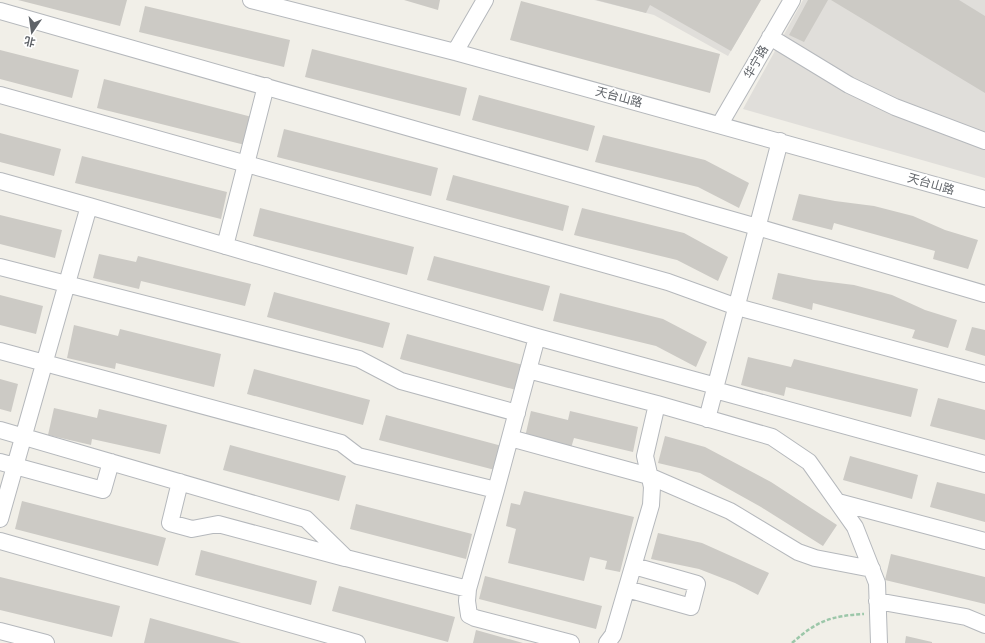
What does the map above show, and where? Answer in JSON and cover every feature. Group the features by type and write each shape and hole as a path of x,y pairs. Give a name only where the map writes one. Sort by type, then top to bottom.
{"street":[{"name":"天台山路","path":"252,0 455,52 720,124 985,199"},
{"path":"455,52 485,0"},
{"name":"华宁路","path":"720,124 792,0"},
{"path":"0,11 758,227 985,294"},
{"path":"770,38 849,85 895,108 985,141"},
{"path":"225,246 266,86"},
{"path":"0,95 668,282 737,307 985,374"},
{"path":"707,419 780,141"},
{"path":"0,181 537,337 985,464"},
{"path":"0,519 7,464 23,437 89,206"},
{"path":"0,267 359,359 401,381 517,413"},
{"path":"537,337 466,601 469,615 475,618 571,643"},
{"path":"0,351 341,443 358,456 496,490"},
{"path":"528,370 657,404 772,437 809,462 855,527 872,569 877,583 879,643"},
{"path":"607,643 613,635 652,505 652,487 645,456 657,404"},
{"path":"0,430 306,519 346,558"},
{"path":"510,438 649,476 730,511 798,552 815,558 872,569"},
{"path":"7,464 103,490 111,462"},
{"path":"180,482 170,523 192,529 218,524 468,589"},
{"path":"838,502 985,541"},
{"path":"0,541 357,643"},
{"path":"627,589 690,607 697,584 634,566"},
{"path":"878,607 966,617 985,625"},
{"path":"0,631 46,643"}],"path":[{"path":"792,643 806,631 821,622 878,607"}],"shaded area":[{"path":"594,0 761,0 728,56 654,15"},
{"path":"803,0 985,0 985,178 743,109"}],"building":[{"path":"18,0 127,0 120,26"},
{"path":"404,0 440,0 438,10"},
{"path":"596,0 761,0 731,51 650,5 646,13"},
{"path":"808,0 828,0 804,42 789,35"},
{"path":"831,0 959,0 985,16 985,93"},
{"path":"521,1 720,54 710,93 510,40"},
{"path":"145,6 290,40 284,67 139,32"},
{"path":"312,49 467,88 460,116 305,77"},
{"path":"0,50 79,70 72,98 0,79"},
{"path":"104,79 252,117 245,145 97,108"},
{"path":"479,95 595,126 588,151 472,120"},
{"path":"284,129 438,168 431,196 277,157"},
{"path":"0,133 61,149 54,176 0,162"},
{"path":"603,135 705,160 749,183 739,208 698,187 595,162"},
{"path":"82,156 227,192 221,219 75,183"},
{"path":"453,175 569,206 563,231 446,200"},
{"path":"799,194 835,201 874,206 913,216 945,230 978,240 968,269 933,259 935,251 834,223 832,230 792,220"},
{"path":"260,208 414,247 407,275 253,236"},
{"path":"582,208 684,233 728,257 718,281 677,260 574,235"},
{"path":"0,215 62,230 55,258 0,244"},
{"path":"99,254 136,262 138,256 251,284 245,306 141,281 139,289 93,278"},
{"path":"434,256 550,286 543,311 427,280"},
{"path":"778,273 814,280 854,285 892,295 925,310 957,320 948,348 912,338 915,330 813,303 812,310 772,299"},
{"path":"274,292 390,323 383,348 267,317"},
{"path":"560,293 663,319 707,342 696,367 656,346 553,321"},
{"path":"0,295 43,306 36,334 0,325"},
{"path":"74,325 118,336 120,329 221,354 214,387 116,363 115,369 67,358"},
{"path":"972,327 985,330 985,356 965,350"},
{"path":"407,334 523,365 516,390 400,359"},
{"path":"748,357 791,367 794,359 918,389 911,417 786,387 784,396 741,385"},
{"path":"254,369 370,400 363,425 247,394"},
{"path":"0,379 18,384 11,412 0,409"},
{"path":"938,398 985,410 985,440 930,426"},
{"path":"54,408 97,418 99,409 167,425 160,454 92,439 91,445 48,435"},
{"path":"531,411 568,420 570,411 638,427 633,452 574,438 571,448 525,437"},
{"path":"386,415 502,446 495,470 379,440"},
{"path":"665,436 705,447 771,482 837,525 823,546 761,507 700,473 658,463"},
{"path":"230,445 346,476 339,501 223,470"},
{"path":"850,456 918,475 912,499 843,480"},
{"path":"937,482 985,494 985,522 930,507"},
{"path":"524,491 634,517 620,572 605,569 607,561 590,557 584,581 508,563 516,529 506,526 511,503 520,505"},
{"path":"22,501 166,538 158,566 15,529"},
{"path":"356,504 472,534 466,559 350,529"},
{"path":"658,533 702,543 769,573 758,595 735,583 699,569 651,559"},
{"path":"201,550 317,581 311,605 195,575"},
{"path":"891,554 985,577 985,604 885,580"},
{"path":"485,576 602,606 596,629 479,599"},
{"path":"0,577 120,606 112,637 0,610"},
{"path":"339,586 455,617 448,642 332,611"},
{"path":"150,618 241,643 144,643"},
{"path":"476,630 523,643 473,643"},
{"path":"906,636 932,642 932,643 905,643"}]}
